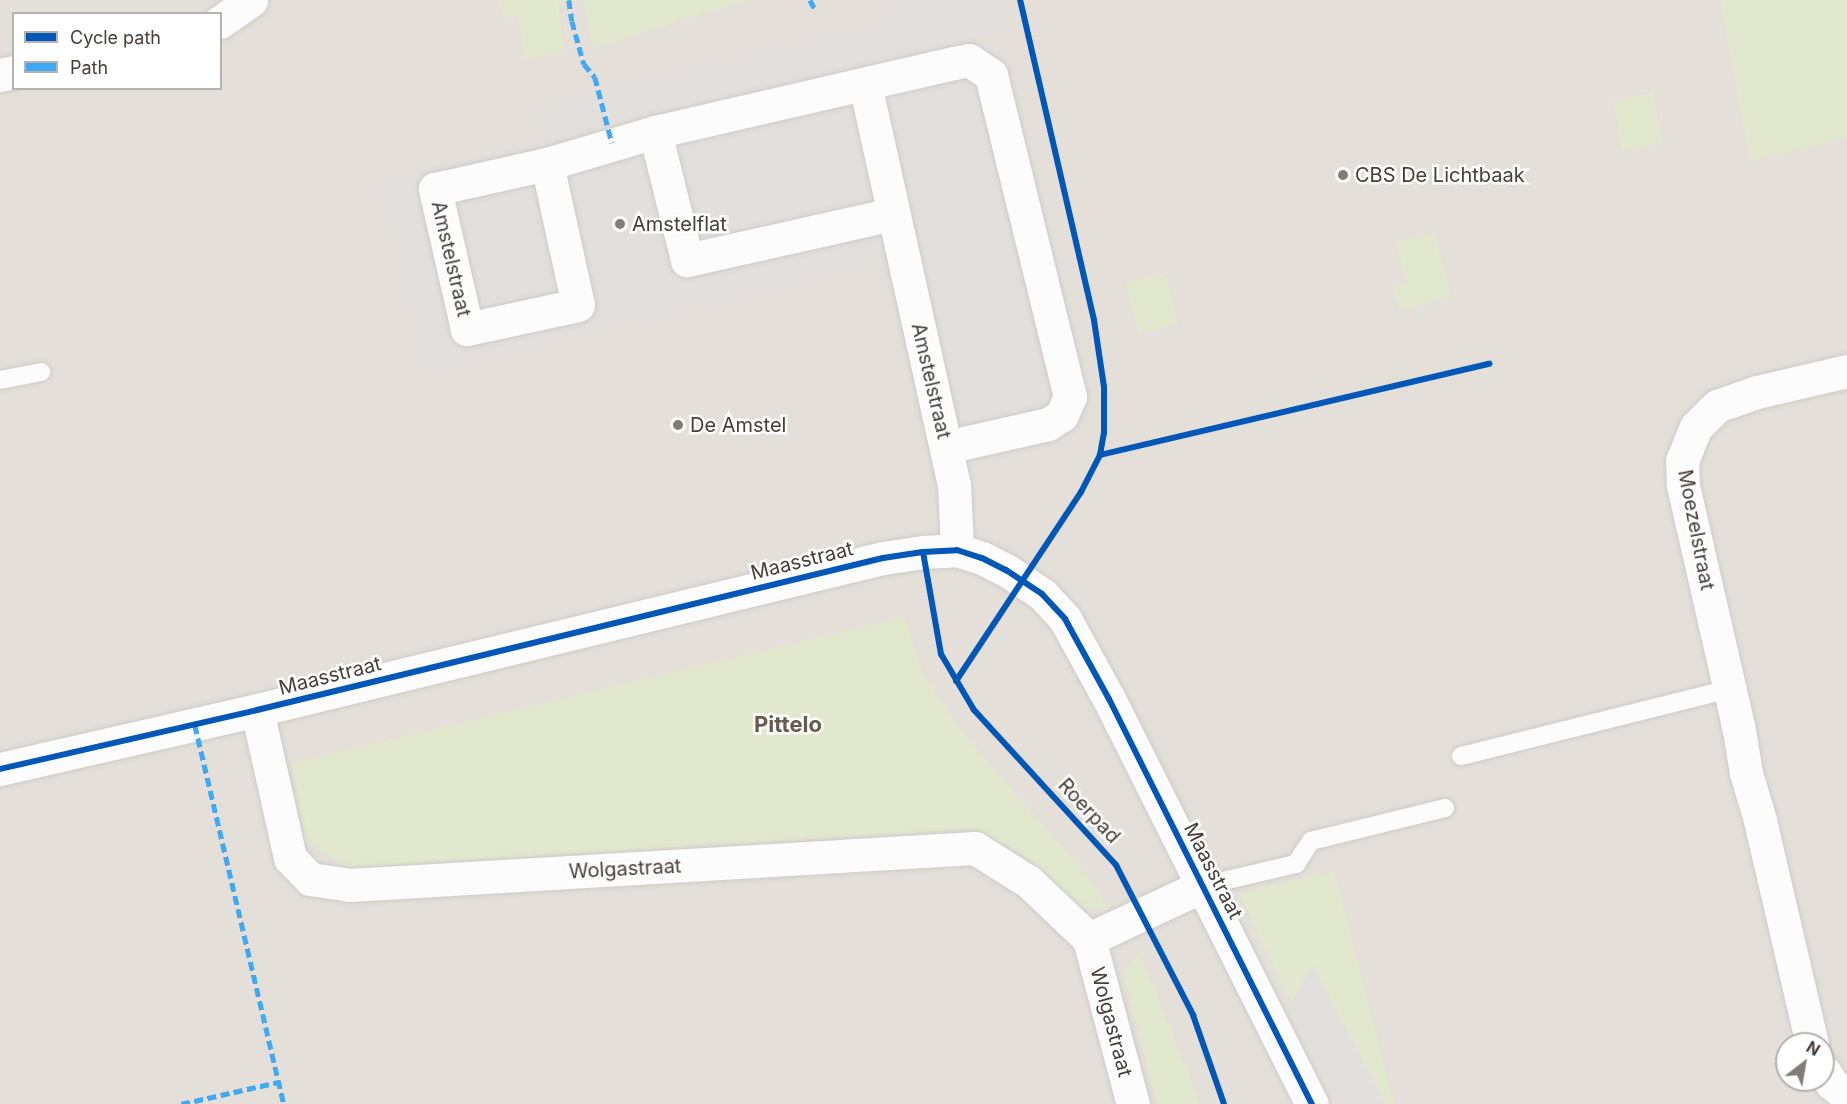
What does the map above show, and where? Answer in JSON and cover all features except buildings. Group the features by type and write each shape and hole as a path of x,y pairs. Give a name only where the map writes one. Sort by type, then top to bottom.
{"street":[{"path":"222,21 251,0"},
{"path":"866,84 969,60 991,75 1070,396 1062,415 1048,424 947,447"},
{"name":"Amstelstraat","path":"547,164 578,305 467,329 435,189 547,164 655,132 866,84 893,214 947,447 954,484 957,550"},
{"path":"655,132 687,260 893,214"},
{"name":"Moezelstraat","path":"1809,1032 1760,820 1746,773 1730,689 1683,486 1682,460 1696,427 1717,406 1756,392 1847,371"},
{"name":"Maasstraat","path":"0,769 257,710 883,558 957,550 982,558 1006,570 1042,594 1065,620 1109,699 1312,1104"},
{"name":"Wolgastraat","path":"257,710 290,858 309,879 350,885 975,848 1029,882 1089,939 1133,1104"},
{"path":"1089,939 1202,886"}],"lane":[{"path":"0,380 41,372"},
{"path":"1461,756 1730,689"},
{"name":"Maasstraat","path":"1202,886 1296,864 1311,841 1445,808"}],"shaded area":[{"path":"0,0 1847,0 1847,1104 0,1104"},
{"path":"880,0 1004,0 1011,30 969,41 1055,404 922,435 881,269 419,378 372,182 535,144 526,103 884,18"},
{"path":"1313,964 1385,1104 1341,1104 1291,1004"}],"green space":[{"path":"498,0 575,0 558,4 564,50 526,60 517,15 503,18"},
{"path":"583,0 747,0 593,48"},
{"path":"1720,0 1847,0 1847,138 1750,161"},
{"path":"1653,93 1663,143 1622,151 1613,101"},
{"path":"1434,233 1451,296 1400,311 1392,288 1406,283 1396,241"},
{"path":"1165,273 1178,323 1139,334 1125,284"},
{"path":"904,617 923,675 966,737 1087,876 1110,910 1077,909 1056,893 1017,850 974,829 348,868 305,840 292,763"},
{"path":"1334,871 1394,1104 1385,1104 1313,965 1291,1004 1239,893"},
{"path":"1140,954 1200,1104 1157,1104 1123,971"}],"marked path":[{"path":"569,0 572,21 584,64 595,77 612,143"},
{"path":"810,0 815,9"},
{"path":"195,725 284,1104"},
{"path":"181,1104 279,1082"}],"cycle path":[{"path":"956,681 1081,492 1100,455 1104,433 1104,387 1094,320 1020,0"},
{"path":"1100,455 1489,364"},
{"path":"0,769 257,710 883,558 957,550 982,558 1006,570 1042,594 1065,619 1109,699 1312,1104"},
{"name":"Roerpad","path":"923,552 941,654 974,710 1116,865 1193,1015 1224,1104"}],"place":[{"name":"CBS De Lichtbaak","path":"1343,175"},
{"name":"Amstelflat","path":"620,224"},
{"name":"De Amstel","path":"678,425"}],"district":[{"name":"Pittelo","path":"788,725"}]}
